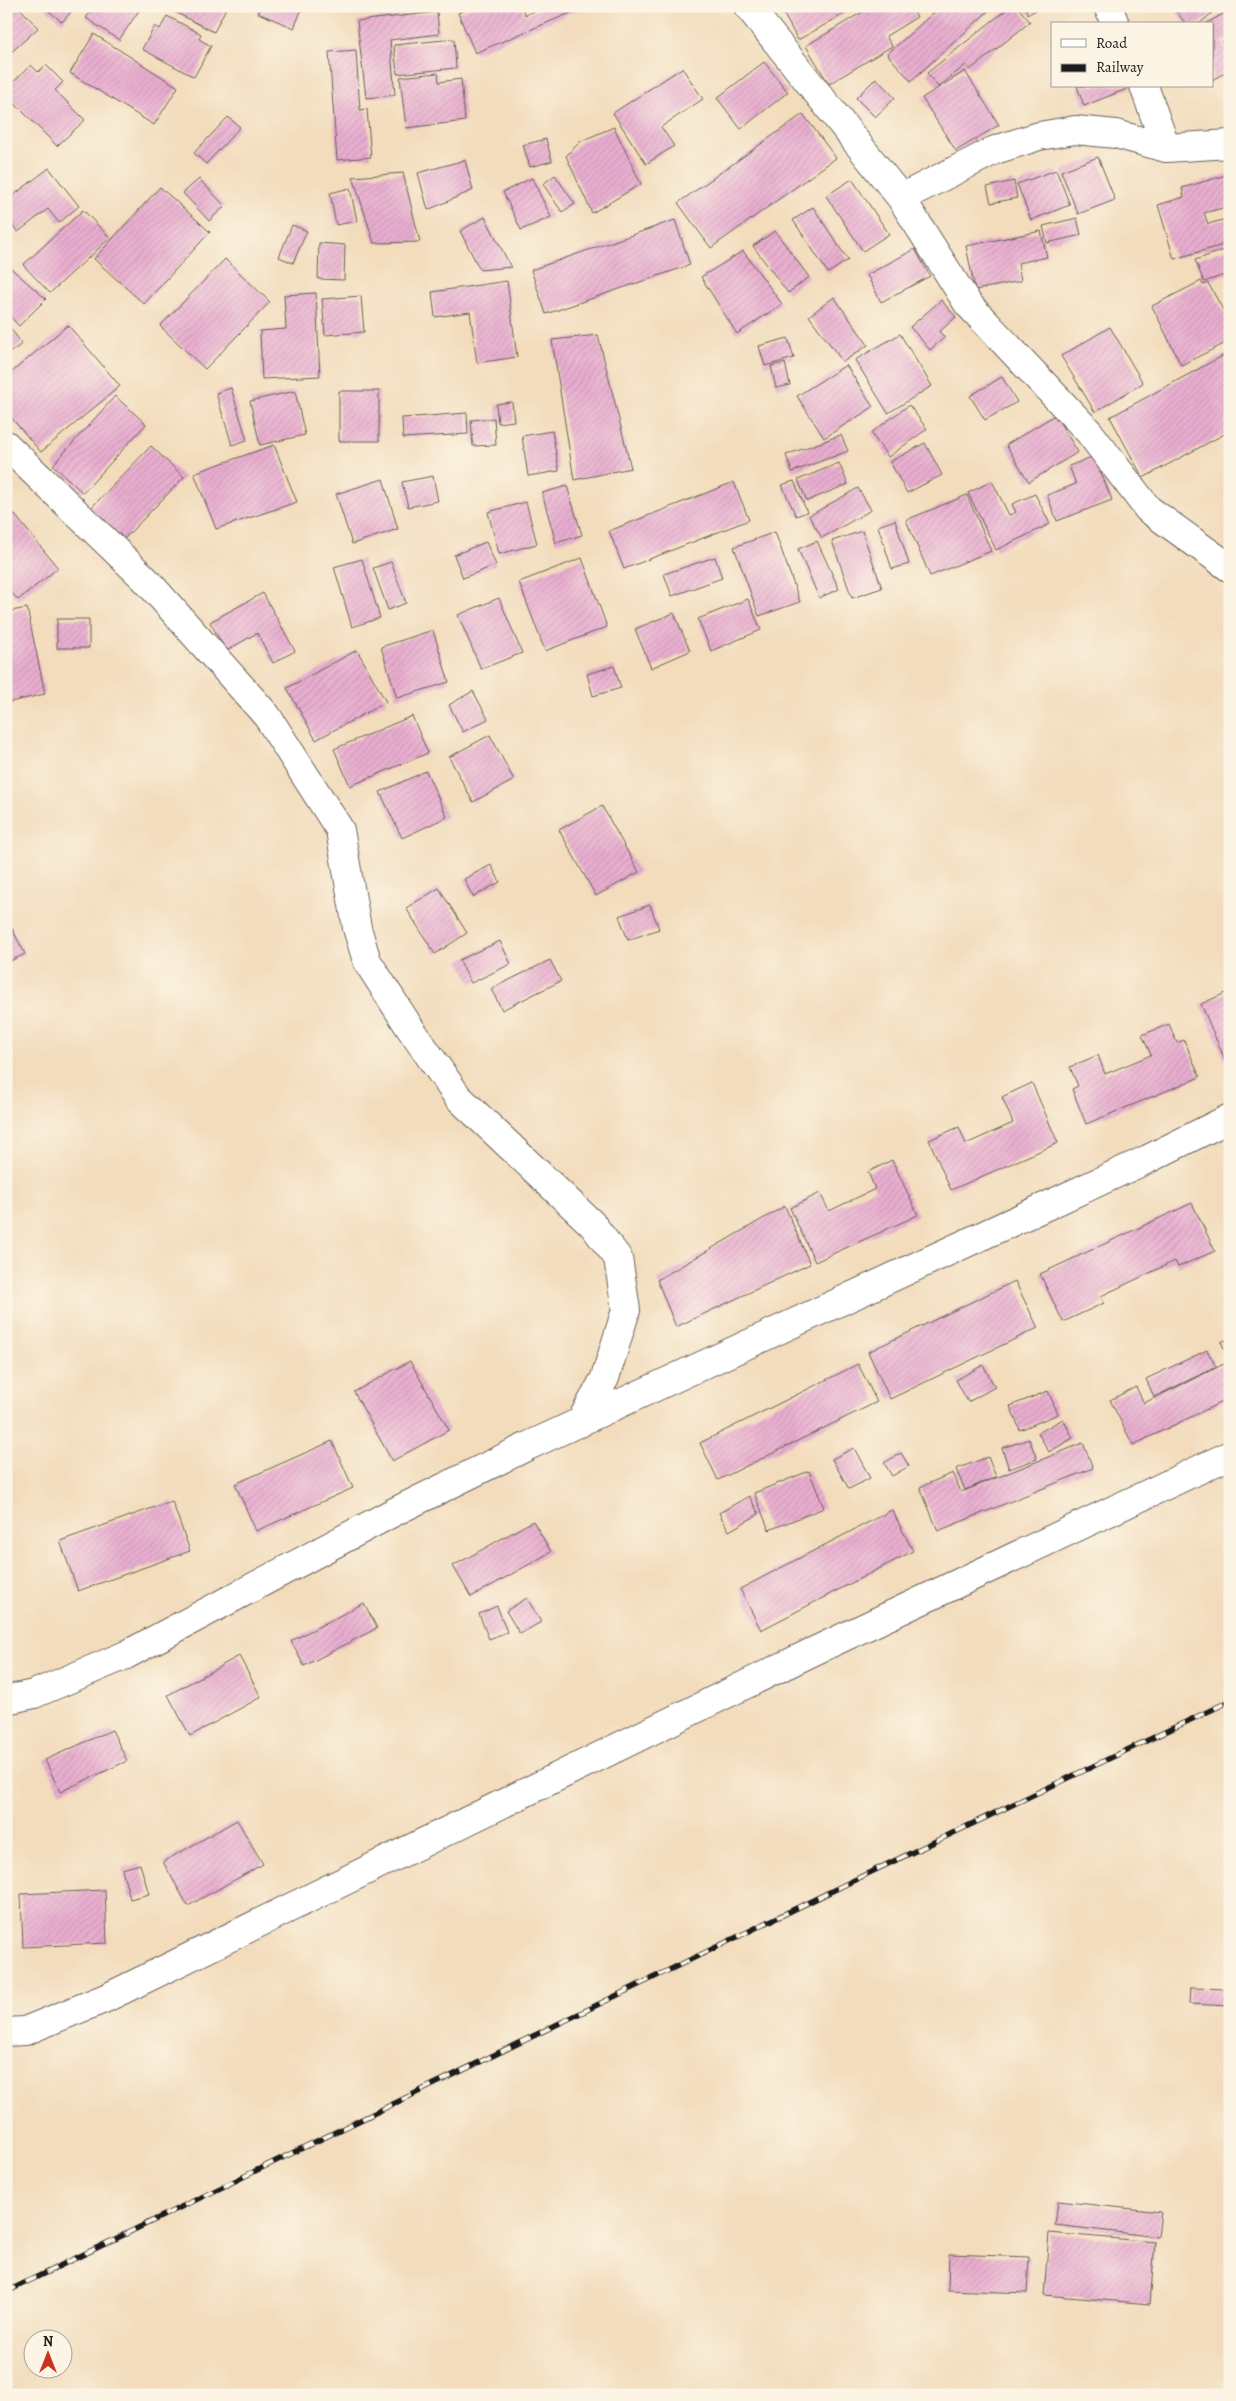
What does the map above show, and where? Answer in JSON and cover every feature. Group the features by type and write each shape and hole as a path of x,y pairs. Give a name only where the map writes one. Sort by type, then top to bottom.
{"street":[{"path":"748,6 901,198 968,304 1089,432 1148,509 1230,568"},
{"path":"1108,6 1115,22"},
{"path":"1145,88 1166,148"},
{"path":"901,198 996,150 1039,136 1075,130 1116,134 1166,148 1230,144"},
{"path":"6,445 146,580 268,716 340,830 357,928 367,961 410,1028 458,1097 592,1224 618,1258 626,1310 605,1378 580,1423"},
{"path":"6,1700 34,1694 126,1655 394,1512 580,1423 1148,1159 1230,1118"},
{"path":"6,2032 25,2031 106,1998 810,1653 1230,1455"}],"building":[{"path":"6,6 18,6 38,28 6,57"},
{"path":"43,6 76,6 62,22"},
{"path":"94,6 142,6 119,40 86,18"},
{"path":"173,6 227,6 214,32 171,10"},
{"path":"261,6 303,6 294,28 258,13"},
{"path":"474,6 521,6 525,15 546,6 587,6 475,53 458,13"},
{"path":"779,6 858,6 798,40"},
{"path":"872,6 910,6 917,17 886,36 892,46 829,84 806,46"},
{"path":"941,6 994,6 911,81 887,54"},
{"path":"1011,6 1017,6 1030,22 970,70 966,65 938,87 927,73"},
{"path":"1024,6 1045,6 1028,14"},
{"path":"1172,6 1220,6 1201,22 1184,22"},
{"path":"1230,10 1230,38 1222,42 1230,55 1230,70 1214,79 1214,22 1209,22"},
{"path":"437,12 439,34 390,40 395,95 366,98 357,21"},
{"path":"167,16 201,34 199,39 211,46 194,77 142,49 155,26 160,29"},
{"path":"94,34 178,87 154,125 70,73"},
{"path":"454,39 456,68 397,74 394,45"},
{"path":"356,50 360,110 367,109 371,157 337,160 329,52"},
{"path":"764,62 788,92 741,129 717,98"},
{"path":"31,65 38,72 46,65 63,82 55,90 85,120 57,146 6,95 6,89"},
{"path":"682,68 703,99 661,127 674,146 646,164 613,113"},
{"path":"965,71 999,125 956,151 922,98"},
{"path":"438,73 439,82 461,79 465,121 406,128 400,77"},
{"path":"876,78 895,98 875,117 856,98"},
{"path":"1078,88 1129,88 1084,106"},
{"path":"803,114 836,158 711,248 678,203"},
{"path":"228,117 240,127 206,164 194,153"},
{"path":"614,127 641,184 592,213 566,156 581,141"},
{"path":"546,139 552,161 530,167 523,145"},
{"path":"1098,157 1115,200 1078,214 1061,171"},
{"path":"465,160 473,190 428,210 418,173"},
{"path":"49,168 79,206 59,223 48,209 18,232 6,218 6,201"},
{"path":"1056,170 1070,205 1031,220 1017,184"},
{"path":"403,173 420,242 374,243 353,177"},
{"path":"1230,174 1230,206 1204,213 1208,224 1230,218 1230,243 1174,259 1158,205 1184,197 1182,188"},
{"path":"555,175 575,204 562,212 543,184"},
{"path":"532,178 551,217 521,230 503,192"},
{"path":"199,179 225,206 209,221 183,193"},
{"path":"852,179 889,234 863,251 826,196"},
{"path":"1014,181 1017,198 991,203 987,187"},
{"path":"160,187 210,232 144,304 94,259"},
{"path":"350,188 357,221 336,225 330,193"},
{"path":"813,207 848,260 828,273 793,220"},
{"path":"83,210 110,238 50,293 23,265"},
{"path":"485,217 511,267 480,270 460,231"},
{"path":"1077,218 1081,235 1047,243 1043,226"},
{"path":"675,220 690,265 546,314 531,270"},
{"path":"292,225 307,231 293,263 279,257"},
{"path":"775,231 809,277 788,293 753,246"},
{"path":"1041,231 1047,257 1018,263 1021,281 975,290 966,246"},
{"path":"319,243 345,245 344,280 318,279"},
{"path":"1230,248 1230,273 1204,282 1195,260"},
{"path":"915,249 930,276 881,302 867,275"},
{"path":"743,251 782,304 737,334 701,277"},
{"path":"225,259 270,302 205,369 160,326"},
{"path":"6,264 46,299 19,326 6,312"},
{"path":"507,281 517,357 477,363 470,312 435,317 432,292"},
{"path":"1201,281 1203,285 1208,283 1230,322 1230,341 1181,365 1152,306"},
{"path":"316,293 320,376 262,379 260,331 286,329 284,295"},
{"path":"361,296 364,332 325,335 322,299"},
{"path":"834,297 868,345 843,362 809,316"},
{"path":"941,300 956,317 939,332 945,337 930,350 910,327"},
{"path":"6,322 22,344 6,355"},
{"path":"68,325 120,386 41,452 6,412 6,377"},
{"path":"1110,327 1143,383 1095,412 1061,356"},
{"path":"900,334 932,386 888,413 855,360"},
{"path":"598,335 631,468 574,480 552,340"},
{"path":"788,338 794,358 765,366 759,346"},
{"path":"1226,354 1230,361 1230,431 1143,478 1110,417"},
{"path":"785,363 790,385 776,388 771,366"},
{"path":"846,365 873,407 824,438 797,396"},
{"path":"1002,377 1017,402 985,420 970,396"},
{"path":"231,388 247,440 232,445 216,393"},
{"path":"295,391 305,435 260,445 250,401"},
{"path":"339,391 379,391 379,441 339,441"},
{"path":"115,396 146,424 83,493 53,465"},
{"path":"512,402 514,421 498,423 496,404"},
{"path":"909,405 927,429 888,457 871,433"},
{"path":"467,413 468,434 403,438 402,418"},
{"path":"1055,415 1078,452 1029,482 1006,445"},
{"path":"494,418 496,445 473,446 471,420"},
{"path":"552,431 559,471 528,476 522,436"},
{"path":"841,435 848,451 792,472 786,455"},
{"path":"925,443 942,475 907,493 890,462"},
{"path":"274,445 297,502 216,529 194,473"},
{"path":"151,446 184,477 122,541 89,510"},
{"path":"1094,456 1112,500 1057,521 1047,495 1076,484 1069,466"},
{"path":"839,463 848,484 807,501 798,480"},
{"path":"433,476 438,501 408,507 402,482"},
{"path":"383,479 398,529 352,544 336,494"},
{"path":"794,481 807,512 796,516 782,485"},
{"path":"992,481 1009,515 1016,512 1012,504 1035,494 1050,524 996,550 968,493"},
{"path":"734,482 749,520 624,569 609,531"},
{"path":"567,486 582,535 556,543 542,493"},
{"path":"858,488 871,510 822,538 809,516"},
{"path":"967,495 991,551 930,576 906,520"},
{"path":"526,502 537,544 499,554 488,512"},
{"path":"6,504 58,568 18,600 6,586"},
{"path":"895,520 909,564 892,569 878,526"},
{"path":"862,531 882,588 852,598 832,541"},
{"path":"775,532 800,602 759,616 734,547"},
{"path":"817,541 839,589 819,598 798,549"},
{"path":"486,542 496,565 463,578 454,555"},
{"path":"715,557 722,578 672,596 664,574"},
{"path":"582,558 607,627 545,651 519,582"},
{"path":"362,559 380,618 352,627 334,567"},
{"path":"391,562 406,603 388,610 373,568"},
{"path":"263,593 295,651 273,663 257,633 226,651 210,622"},
{"path":"499,598 522,653 481,669 458,615"},
{"path":"748,599 761,630 711,651 698,619"},
{"path":"27,608 45,694 6,703 6,612"},
{"path":"674,613 690,651 651,668 635,629"},
{"path":"57,619 89,619 89,648 57,648"},
{"path":"433,630 449,682 397,698 381,647"},
{"path":"357,650 386,702 316,740 287,688"},
{"path":"614,666 621,688 593,696 587,674"},
{"path":"473,691 488,719 463,732 449,705"},
{"path":"412,716 428,753 350,786 334,749"},
{"path":"490,735 514,780 473,802 449,757"},
{"path":"426,771 447,817 402,838 380,792"},
{"path":"602,806 639,872 596,896 559,830"},
{"path":"491,865 500,882 473,897 464,879"},
{"path":"439,888 467,933 435,954 406,908"},
{"path":"650,905 659,929 628,940 619,916"},
{"path":"8,921 25,954 6,963 6,922"},
{"path":"500,941 511,964 471,983 459,960"},
{"path":"550,960 561,981 502,1010 491,989"},
{"path":"1230,991 1230,1058 1225,1060 1201,1004"},
{"path":"1169,1024 1177,1043 1184,1040 1200,1077 1086,1124 1072,1089 1078,1086 1070,1067 1098,1055 1105,1074 1151,1055 1142,1035"},
{"path":"1032,1083 1058,1143 951,1190 929,1140 959,1127 966,1144 1013,1123 1002,1097"},
{"path":"892,1160 918,1215 815,1262 790,1208 820,1193 829,1211 875,1189 868,1172"},
{"path":"1192,1203 1215,1251 1178,1267 1175,1261 1101,1296 1104,1303 1063,1322 1040,1274"},
{"path":"785,1206 810,1264 676,1327 657,1280"},
{"path":"1015,1281 1038,1328 890,1399 868,1352"},
{"path":"1230,1338 1230,1361 1221,1342"},
{"path":"1207,1350 1216,1367 1154,1397 1146,1379"},
{"path":"410,1361 449,1430 392,1461 354,1392"},
{"path":"1230,1361 1230,1398 1133,1445 1110,1400 1136,1387 1144,1403"},
{"path":"858,1364 877,1402 718,1480 700,1443"},
{"path":"983,1365 995,1387 968,1402 956,1380"},
{"path":"1048,1391 1058,1414 1020,1430 1010,1406"},
{"path":"1063,1419 1073,1438 1049,1452 1038,1433"},
{"path":"1029,1439 1037,1459 1009,1469 1002,1448"},
{"path":"332,1441 353,1488 256,1531 235,1484"},
{"path":"1083,1443 1093,1468 938,1531 920,1487 953,1473 961,1492"},
{"path":"854,1448 870,1478 849,1489 832,1459"},
{"path":"901,1453 909,1466 892,1476 884,1463"},
{"path":"988,1457 996,1477 965,1490 956,1469"},
{"path":"809,1471 824,1508 769,1530 754,1493"},
{"path":"749,1496 759,1514 729,1531 719,1513"},
{"path":"172,1501 190,1551 78,1591 60,1541"},
{"path":"892,1510 913,1551 761,1630 740,1589"},
{"path":"533,1521 551,1552 471,1597 453,1566"},
{"path":"527,1598 541,1622 520,1634 506,1611"},
{"path":"364,1603 377,1628 304,1666 291,1641"},
{"path":"497,1606 507,1632 489,1639 479,1614"},
{"path":"239,1656 261,1697 190,1736 168,1695"},
{"path":"112,1730 127,1761 60,1792 45,1760"},
{"path":"237,1820 263,1864 188,1906 163,1862"},
{"path":"140,1864 149,1894 130,1899 122,1869"},
{"path":"105,1890 107,1943 23,1947 21,1894"},
{"path":"1190,1988 1230,1989 1230,2006 1189,2004"},
{"path":"1058,2201 1161,2212 1158,2237 1055,2225"},
{"path":"1049,2233 1155,2242 1150,2304 1044,2295"},
{"path":"949,2254 1029,2257 1027,2293 948,2290"}],"railway":[{"path":"6,2292 871,1872 1230,1701"}]}
